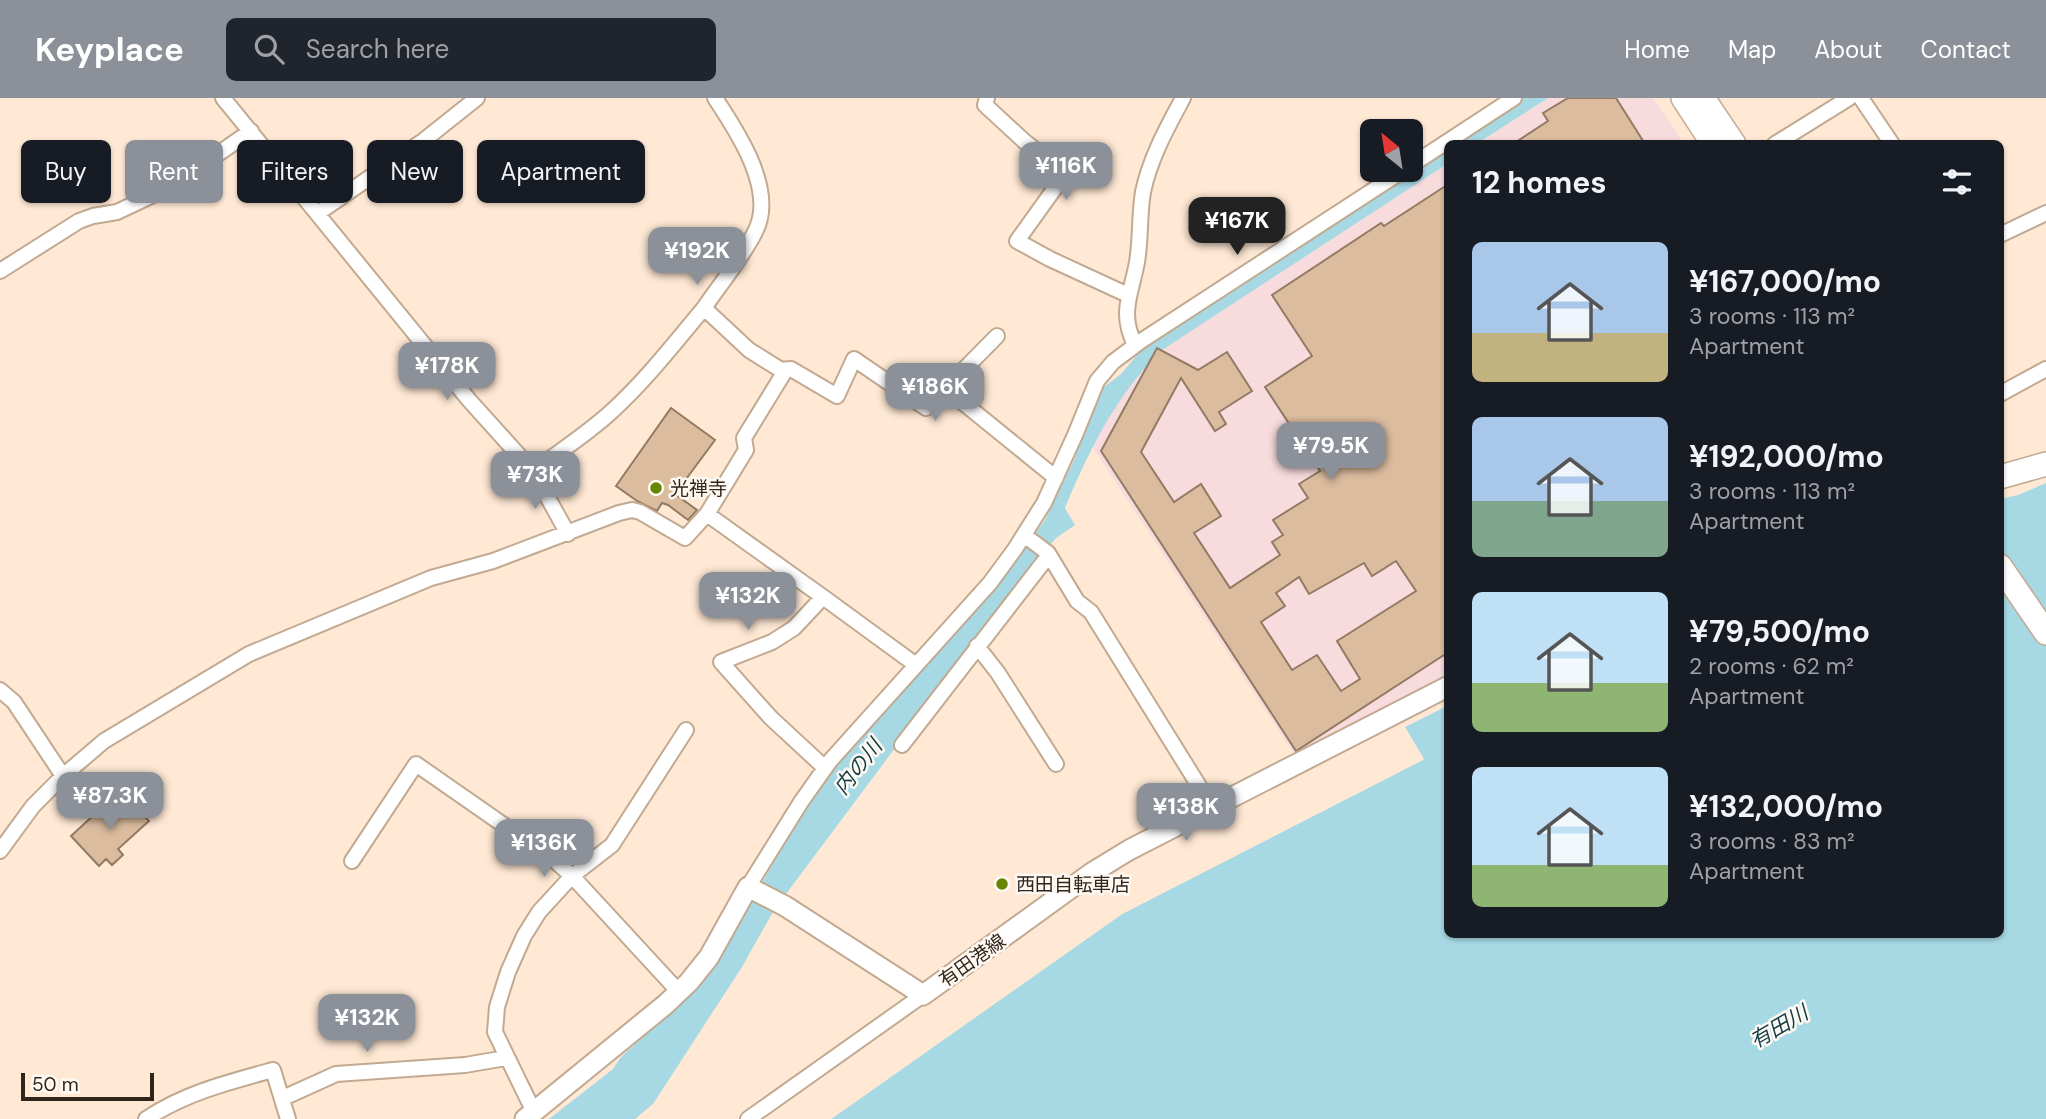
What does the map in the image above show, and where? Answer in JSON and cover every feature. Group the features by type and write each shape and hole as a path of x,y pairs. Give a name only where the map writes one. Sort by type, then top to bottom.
{"highway":[{"path":"1666,98 1692,140"},
{"path":"1683,98 1710,140"},
{"path":"1703,98 1731,140"},
{"path":"2004,469 2039,466"},
{"path":"2004,476 2039,466"},
{"path":"2004,572 2046,633"}],"main road":[{"name":"有田港線","path":"752,889 782,904 923,995 1093,872 1129,850 1444,689"},
{"path":"529,1115 679,992 709,957 752,889"}],"street":[{"path":"223,98 461,391 533,471 568,534"},
{"path":"318,213 423,141 477,98"},
{"path":"533,471 588,432 649,374 705,308 757,230 761,214 753,165 736,130 715,98"},
{"path":"987,98 985,105 1065,174 1017,241 1128,295"},
{"path":"1135,345 1128,332 1126,318 1128,295 1137,261 1146,181 1163,136 1183,98"},
{"path":"1450,140 1514,98"},
{"path":"1781,140 1849,98"},
{"path":"1861,98 1889,140"},
{"path":"0,271 79,221 117,212 172,186 251,131"},
{"path":"1423,158 1444,144"},
{"path":"752,889 825,768 852,734 990,583 1026,536 1056,478 1097,381 1113,362 1386,182"},
{"path":"2004,234 2046,213"},
{"path":"705,308 749,350 785,371"},
{"path":"0,851 33,806 104,741 249,654 431,578 493,561 632,510 656,519 685,538 707,514 746,450 744,438 785,371 791,369 837,396 854,359 926,408 997,335"},
{"path":"2004,392 2046,369"},
{"path":"945,388 1056,478"},
{"path":"707,514 916,665"},
{"path":"1026,536 1049,554 1077,601 1091,612 1212,807"},
{"path":"902,745 1049,554"},
{"path":"822,597 794,628 772,642 720,662 771,718 825,768"},
{"path":"977,646 998,673 1056,764"},
{"path":"0,690 13,702 63,776"},
{"path":"529,1115 495,1032 495,1022 508,972 524,936 539,912 572,876 611,845 686,730"},
{"path":"352,861 416,764 505,827 532,840 572,876 679,992"},
{"path":"748,1119 923,995"},
{"path":"283,1098 336,1074 465,1065 506,1058"},
{"path":"146,1119 164,1107 214,1086 273,1070 288,1119"}],"shaded area":[{"path":"1548,98 1653,98 1682,140 1484,140"},
{"path":"1444,166 1444,678 1296,757 1092,446 1131,381 1159,352"}],"water":[{"path":"1522,98 1548,98 1483,140 1459,140"},
{"path":"1444,149 1444,166 1423,180 1423,163"},
{"name":"内の川","path":"1394,182 1419,182 1159,352 1116,407 1084,465 1065,508 1075,525 1056,538 1020,581 774,910 742,967 653,1104 635,1119 549,1119 613,1069 621,1057 680,1004 736,927 801,816 834,768 995,590 1045,520 1074,460 1100,390 1121,374 1146,344"},
{"name":"有田川","path":"2046,483 2046,1119 831,1119 1122,914 1423,760 1405,727 1444,708 1444,938 2004,938 2004,498"}],"pier":[{"path":"1405,727 1424,759 1122,914 828,1119 1120,912 1419,758 1402,729"}],"building":[{"path":"1568,98 1616,98 1642,140 1519,140 1548,121 1543,113"},
{"path":"1444,187 1444,655 1296,751 1101,451 1157,348 1198,370 1227,352 1252,391 1219,412 1226,424 1215,431 1181,378 1141,452 1174,502 1201,484 1221,516 1194,533 1230,588 1280,555 1272,542 1283,535 1273,520 1308,498 1299,484 1320,471 1265,387 1312,356 1272,295 1381,223 1384,226","holes":["1396,561 1416,591 1337,641 1360,679 1341,691 1317,655 1292,670 1261,622 1285,606 1276,593 1299,577 1309,594 1364,563 1372,576"]},
{"path":"671,408 715,440 675,494 697,510 688,520 662,503 657,511 616,486"},
{"path":"127,798 149,821 118,849 123,855 112,865 106,859 99,866 71,836 97,812 101,816 115,803 117,806"}],"place":[{"name":"光禅寺","path":"656,488"},
{"name":"西田自転車店","path":"1002,884"}]}
